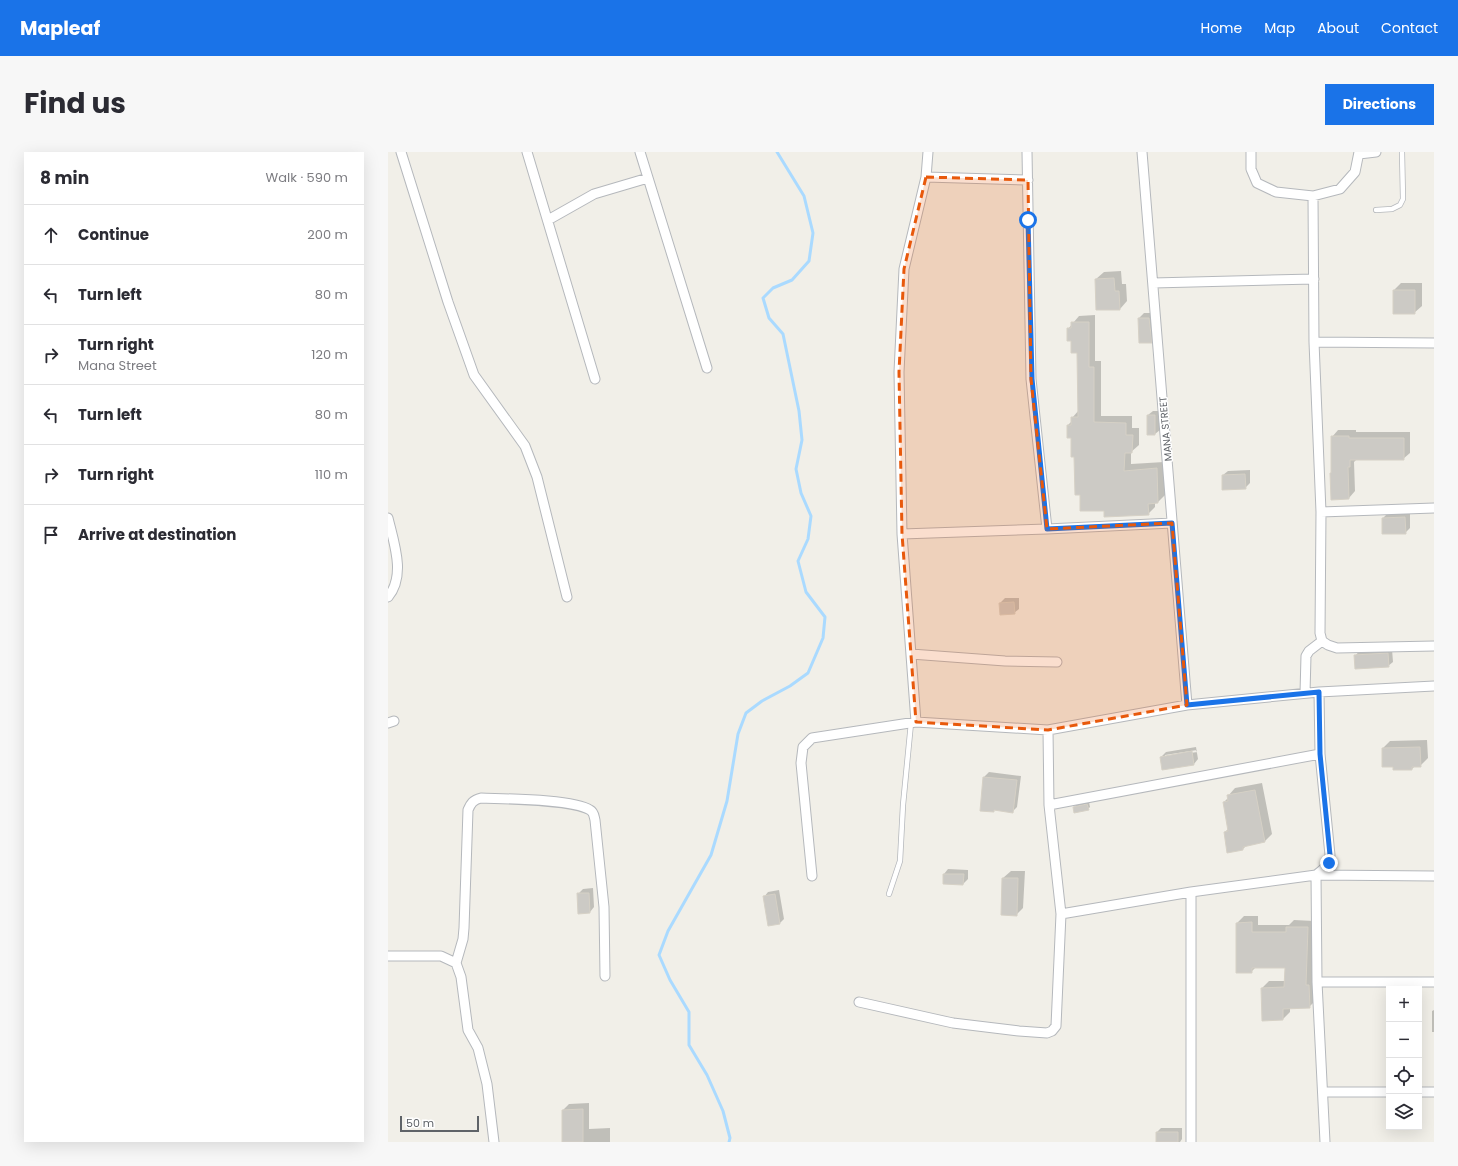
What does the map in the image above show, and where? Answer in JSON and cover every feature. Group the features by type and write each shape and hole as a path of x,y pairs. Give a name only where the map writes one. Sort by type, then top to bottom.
{"street":[{"path":"401,152 448,302 474,375 524,446 537,477 567,597"},
{"path":"527,152 595,379"},
{"path":"640,152 707,368"},
{"path":"914,723 911,654 902,534 900,372 904,269 926,177 928,152"},
{"path":"1027,152 1032,379 1047,529"},
{"name":"MANA STREET","path":"1142,152 1187,705"},
{"path":"1251,152 1252,169 1257,183 1276,192 1313,196 1340,189 1355,172 1359,153 1376,152"},
{"path":"926,177 1028,180"},
{"path":"548,220 594,194 648,178"},
{"path":"1313,196 1314,342 1321,512 1320,632 1322,641 1337,648 1434,646"},
{"path":"1153,283 1314,279"},
{"path":"1314,342 1434,343"},
{"path":"1321,512 1434,508"},
{"path":"388,518 397,558 397,579 388,597"},
{"path":"902,534 1172,523"},
{"path":"1305,693 1306,656 1309,651 1322,641"},
{"path":"911,654 1005,661 1057,662"},
{"path":"812,876 802,763 803,747 812,738 914,723 1048,730 1187,705 1305,693 1434,686"},
{"path":"1316,875 1329,863 1330,855 1320,754 1319,692"},
{"path":"859,1002 953,1023 1047,1033 1052,1031 1056,1026 1061,914 1049,805 1048,730"},
{"path":"1049,805 1320,754"},
{"path":"494,1142 487,1084 478,1048 468,1030 461,977 456,963 464,928 468,810 470,804 475,800 481,798 569,803 584,807 594,814 604,907 605,976"},
{"path":"1316,875 1317,982 1325,1142"},
{"path":"1061,914 1190,892 1316,875 1434,876"},
{"path":"1190,892 1191,1142"},
{"path":"388,956 441,956 456,963"},
{"path":"1317,982 1434,982"},
{"path":"1323,1092 1386,1092"},
{"path":"1422,1092 1434,1092"}],"lane":[{"path":"1376,210 1392,209 1400,205 1402,199 1402,152"},
{"path":"889,894 900,861 903,806 914,723"}],"highlighted area":[{"path":"926,177 1028,180 1031,379 1047,529 1172,523 1187,705 1048,730 916,722 902,534 899,372 904,269"}],"building":[{"path":"1114,278 1115,291 1119,291 1120,310 1096,310 1095,279"},
{"path":"1393,290 1415,290 1415,314 1393,314"},
{"path":"1138,318 1149,318 1152,343 1139,343"},
{"path":"1071,322 1089,322 1089,367 1094,367 1094,422 1126,423 1126,435 1133,435 1132,453 1125,453 1124,471 1157,468 1158,503 1148,504 1149,515 1104,517 1104,511 1080,511 1080,495 1075,495 1074,457 1071,457 1071,438 1067,438 1067,425 1071,425 1071,417 1078,417 1077,353 1071,353 1071,341 1067,341 1067,328 1071,328"},
{"path":"1147,415 1155,415 1155,435 1147,435"},
{"path":"1331,436 1349,436 1349,438 1404,438 1404,460 1350,460 1350,467 1348,467 1349,499 1331,500"},
{"path":"1245,474 1246,489 1222,490 1222,475"},
{"path":"1405,517 1406,534 1382,534 1382,518"},
{"path":"1014,602 1015,614 1000,615 999,603"},
{"path":"1388,653 1389,667 1355,669 1354,655"},
{"path":"1420,747 1421,767 1412,767 1412,770 1393,770 1393,767 1382,767 1382,748"},
{"path":"1192,751 1194,765 1162,770 1160,757"},
{"path":"983,777 1017,780 1013,813 994,810 994,812 980,811"},
{"path":"1255,790 1265,842 1243,847 1243,850 1227,853 1224,832 1228,831 1223,802 1228,801 1227,795"},
{"path":"1087,804 1089,810 1074,813 1073,807"},
{"path":"943,874 964,874 963,885 943,884"},
{"path":"1002,878 1018,878 1017,916 1001,915"},
{"path":"577,893 589,893 590,913 578,914"},
{"path":"775,894 780,924 768,926 763,896"},
{"path":"1252,922 1252,932 1286,932 1286,927 1308,927 1306,985 1309,985 1310,1008 1283,1009 1283,1020 1262,1021 1261,988 1284,987 1285,968 1252,968 1252,973 1236,973 1236,923"},
{"path":"583,1109 583,1142 562,1142 562,1110"},
{"path":"1156,1132 1178,1132 1178,1142 1156,1142"}],"waterway":[{"path":"729,1142 730,1138 723,1111 707,1075 689,1045 689,1012 670,980 659,955 668,931 711,855 727,801 738,734 746,713 762,701 790,686 808,673 823,638 825,617 806,592 798,561 808,539 811,516 801,493 796,469 802,440 799,411 783,334 769,318 763,298 773,288 792,280 809,261 813,233 804,196 777,152"}],"route":[{"path":"1028,220 1032,379 1047,529 1172,523 1187,705 1319,692 1320,754 1330,855 1329,863"}]}
